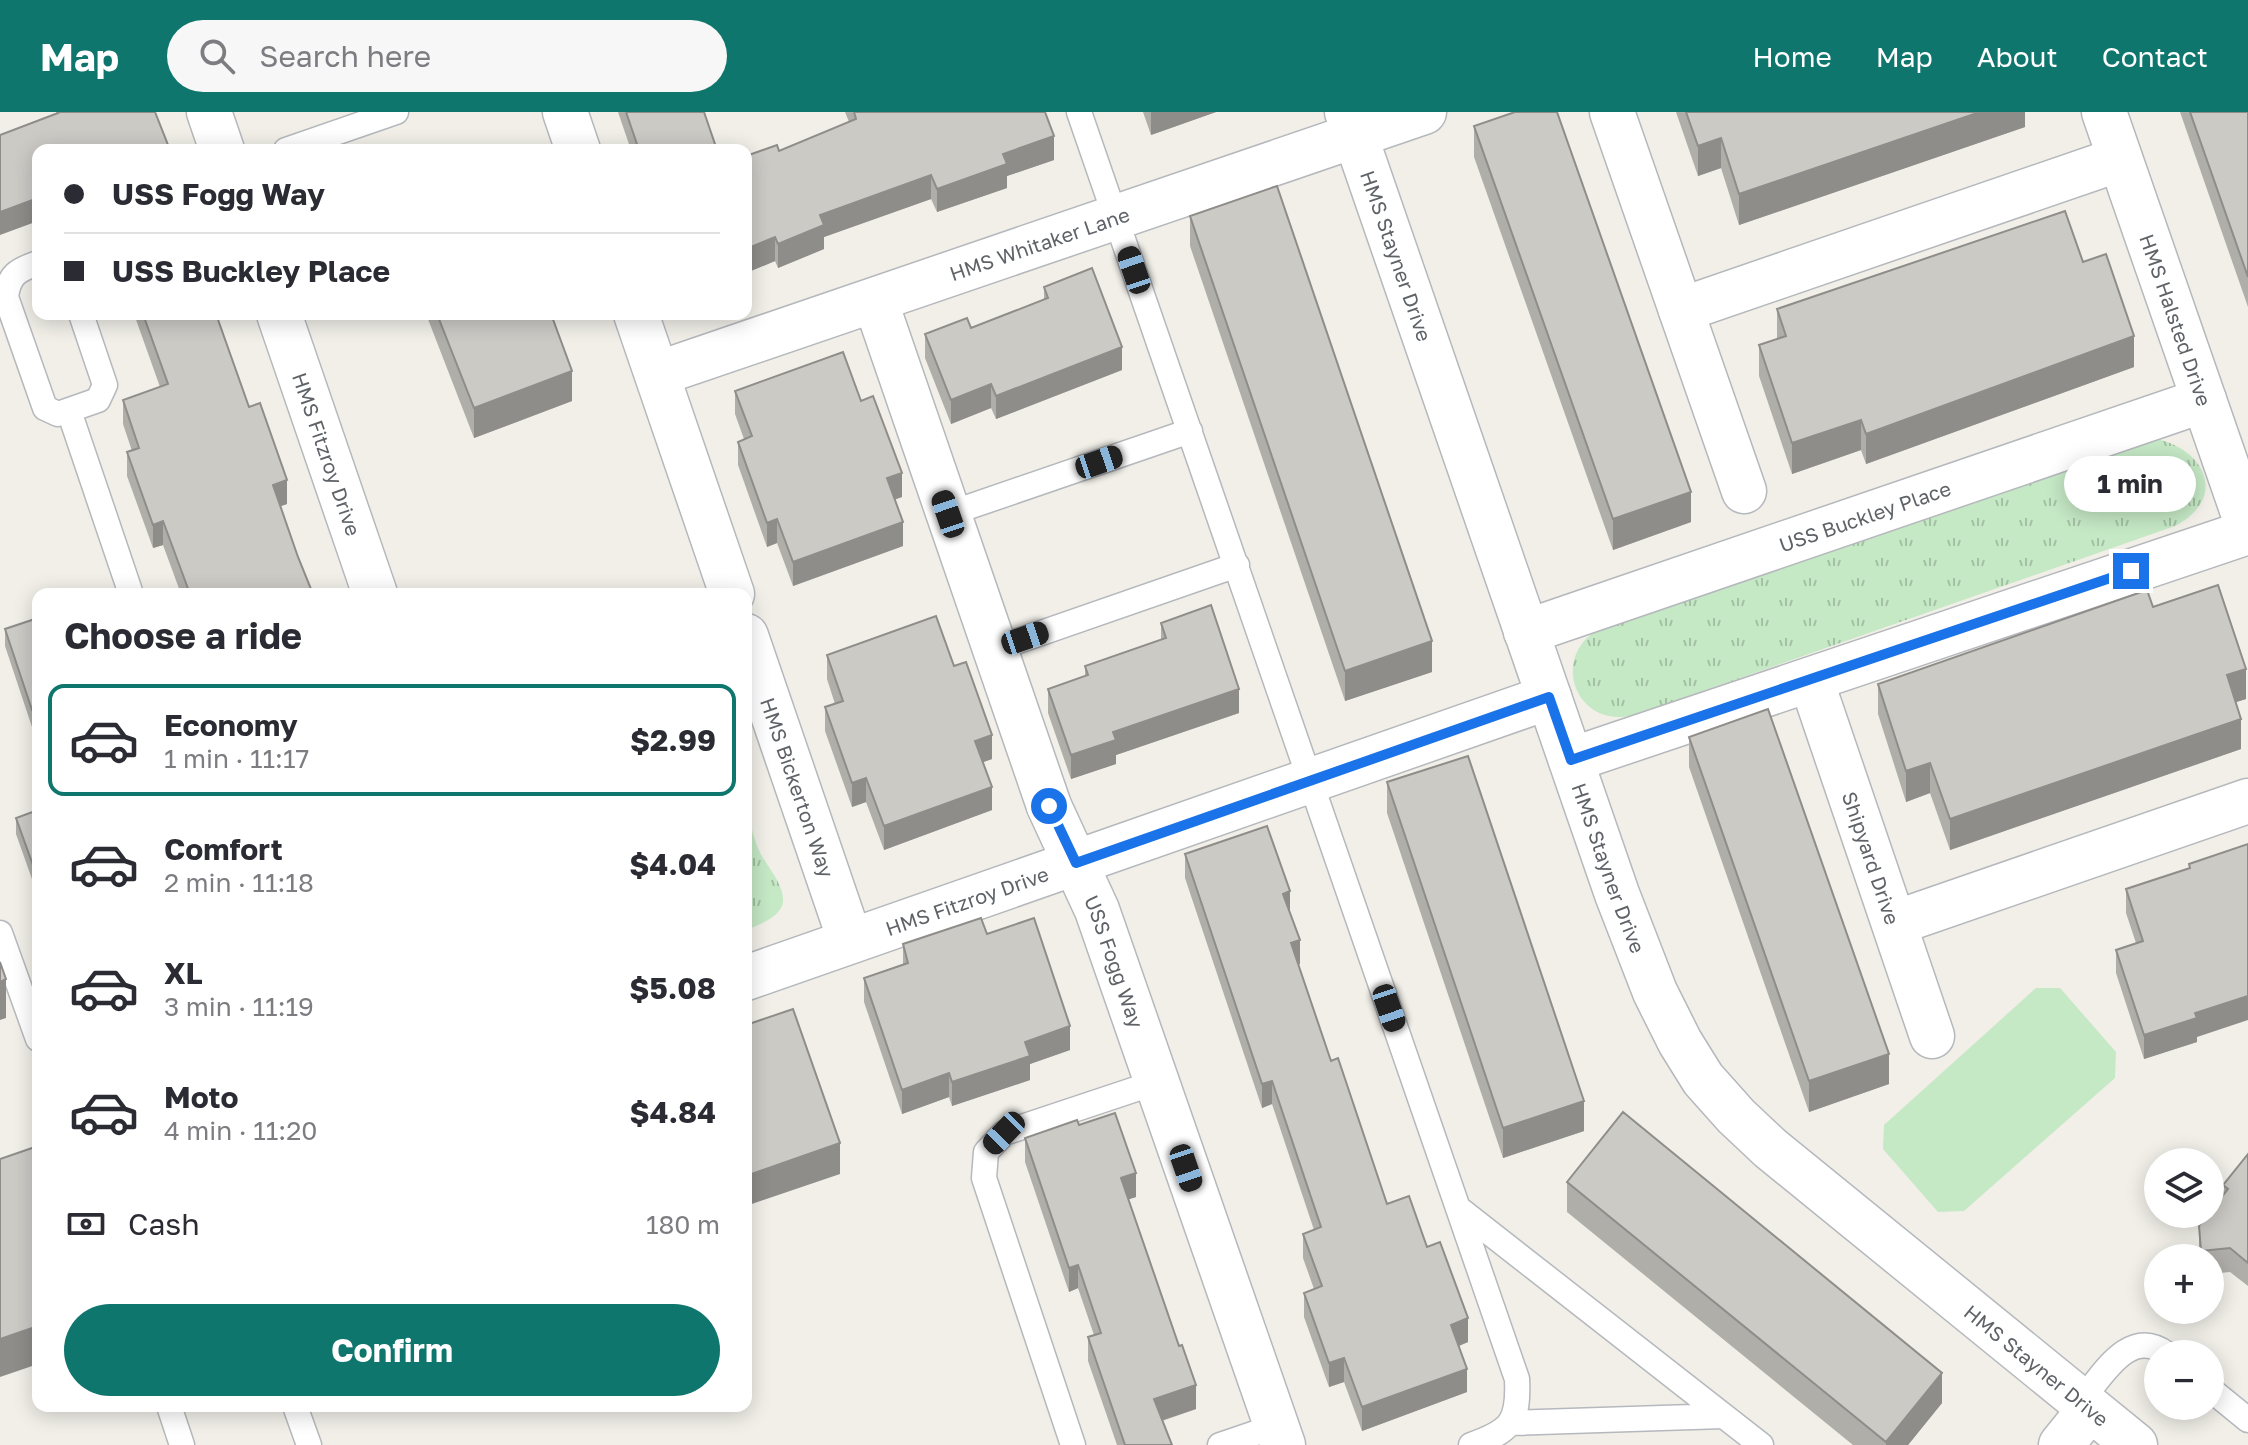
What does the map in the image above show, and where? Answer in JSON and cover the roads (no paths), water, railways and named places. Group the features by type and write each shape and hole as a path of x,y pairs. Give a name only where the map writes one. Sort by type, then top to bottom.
{"street":[{"path":"209,112 220,144"},
{"path":"565,112 576,144"},
{"name":"HMS Whitaker Lane","path":"657,374 1115,217 1351,124 1424,112"},
{"path":"1612,112 1744,491"},
{"name":"HMS Halsted Drive","path":"2104,112 2248,530"},
{"name":"HMS Stayner Drive","path":"1351,124 1526,632 1655,992 1703,1079 1770,1148 2135,1445"},
{"path":"1681,310 2120,159"},
{"name":"USS Fogg Way","path":"875,300 1049,806 1097,910 1279,1435"},
{"name":"HMS Fitzroy Drive","path":"281,320 373,588"},
{"path":"638,320 730,588"},
{"name":"USS Buckley Place","path":"1526,632 2204,400"},
{"path":"1571,760 2248,530"},
{"name":"HMS Bickerton Way","path":"752,654 850,940"},
{"name":"Shipyard Drive","path":"1811,680 1932,1036"},
{"name":"HMS Fitzroy Drive","path":"752,976 1549,697"},
{"path":"1895,923 2248,801"},
{"path":"2061,1445 2086,1405"}],"lane":[{"path":"303,144 396,112"},
{"path":"1079,112 1517,1379 1518,1408 1511,1423 1496,1436 1471,1445"},
{"path":"32,265 17,271 8,281 6,297 45,408 58,414 98,400 105,385 83,320"},
{"path":"69,411 129,588"},
{"path":"948,514 1190,431"},
{"path":"995,649 1237,565"},
{"path":"0,933 32,1022"},
{"path":"1073,1445 984,1178 986,1152 1004,1133 1157,1082"},
{"path":"1458,1208 1761,1445"},
{"path":"2086,1405 2125,1351 2135,1345 2144,1345"},
{"path":"2224,1400 2248,1420"},
{"path":"171,1412 182,1445"},
{"path":"297,1412 309,1445"},
{"path":"1511,1423 1723,1416"},
{"path":"1220,1445 1279,1435"}]}
